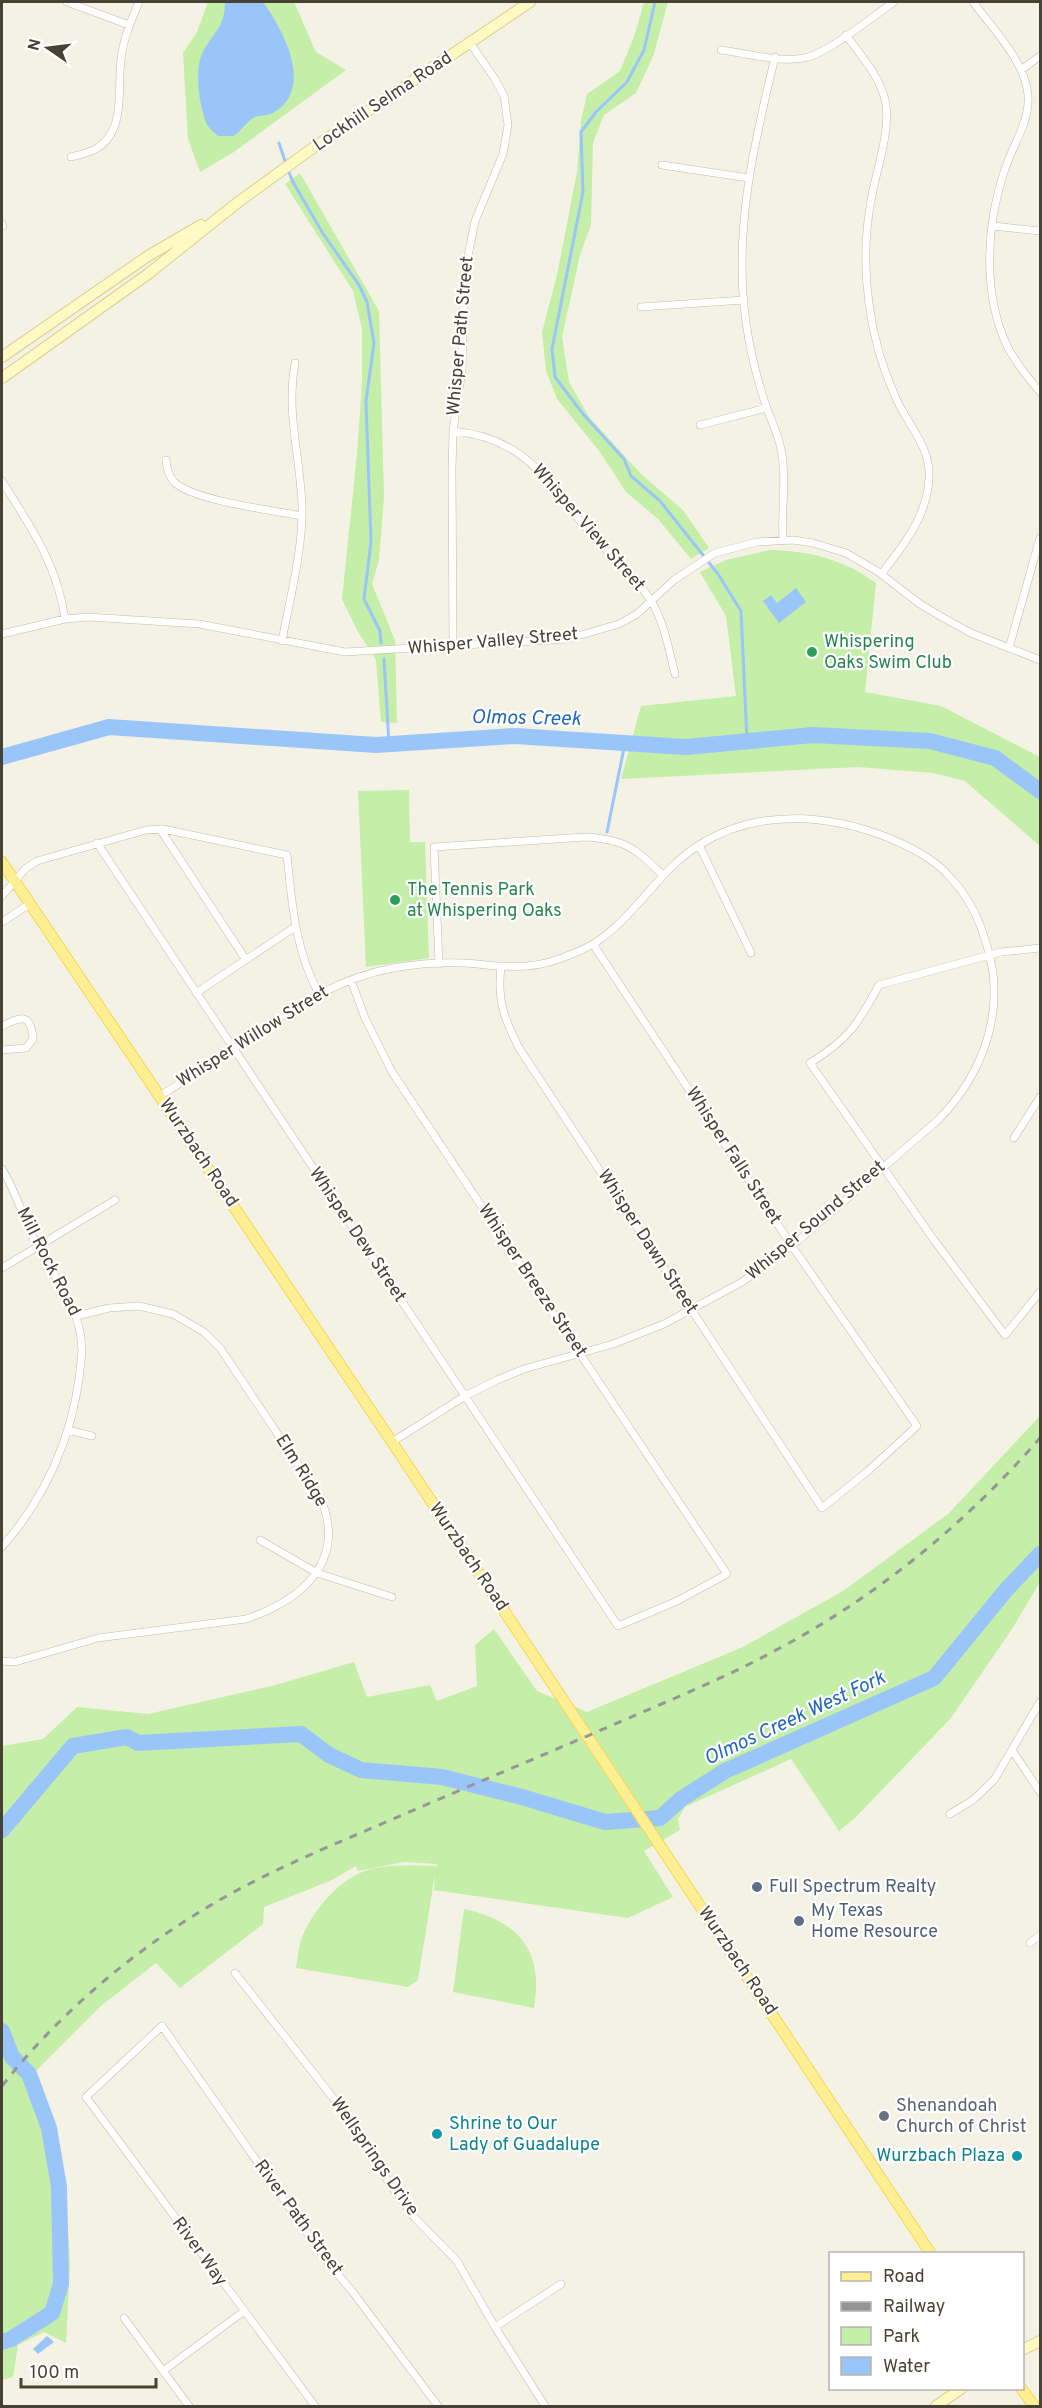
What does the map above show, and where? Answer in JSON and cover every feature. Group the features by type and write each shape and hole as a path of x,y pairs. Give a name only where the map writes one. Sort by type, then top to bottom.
{"main road":[{"name":"Lockhill Selma Road","path":"2,378 148,274 237,203 310,150 531,2"},
{"name":"Lockhill Selma Road","path":"2,357 148,256 237,203"},
{"name":"Wurzbach Road","path":"2,862 28,905 160,1096 392,1442 930,2252"},
{"path":"1024,2350 1041,2341"},
{"path":"936,2406 959,2390"},
{"path":"1023,2390 1034,2406"}],"street":[{"path":"67,2 129,25"},
{"path":"71,157 95,149 106,140 112,130 120,102 122,45 139,2"},
{"path":"721,50 797,59 809,57 825,50 894,2"},
{"path":"973,2 1020,70 1027,88 1028,110 1024,125 999,186 993,226 991,269 997,316 1013,356 1041,392"},
{"path":"846,34 875,76 886,105 886,122 871,198 867,232 866,272 873,331 896,398 919,439 929,468 929,485 916,529 881,574"},
{"name":"Whisper Path Street","path":"453,646 453,431 462,370 464,276 468,248 484,195 503,154 508,125 506,105 500,87 470,44"},
{"path":"1020,70 1041,56"},
{"path":"775,57 755,137 743,246 744,300 751,352 766,408 781,450 783,540"},
{"path":"662,165 749,178"},
{"path":"993,226 1041,231"},
{"path":"641,307 744,300"},
{"path":"16,347 26,361"},
{"path":"282,641 298,558 302,516 290,398 295,363"},
{"path":"700,424 766,408"},
{"name":"Whisper View Street","path":"453,431 491,438 531,461 582,524 651,602 665,632 675,674"},
{"path":"166,460 168,472 174,482 200,495 302,516"},
{"path":"2,481 51,563 62,598 65,619"},
{"path":"1009,648 1041,538"},
{"name":"Whisper Valley Street","path":"2,634 65,619 88,617 190,623 345,652 567,639 619,624 637,614 694,566 715,553 757,542 783,540 830,547 862,561 940,616 971,633 1041,660"},
{"name":"Whisper Willow Street","path":"160,1096 319,994 351,980 392,968 439,964 530,966 578,952 620,924 672,865 699,845 723,833 757,821 794,818 830,820 880,835 917,851 948,874 971,906 990,955"},
{"path":"160,829 246,960"},
{"path":"2,896 37,861 137,832 160,829 287,855 295,927 303,960 319,994"},
{"path":"439,964 434,847 586,837 604,839 627,845 663,875"},
{"name":"Whisper Dew Street","path":"97,843 618,1626"},
{"path":"699,845 751,953"},
{"path":"2,922 28,905"},
{"path":"196,993 295,927"},
{"name":"Whisper Falls Street","path":"593,944 792,1246 917,1426 868,1471 822,1508"},
{"path":"1041,948 1016,949 879,985 863,1015 851,1031 835,1048 810,1063 882,1167 1005,1335 1041,1292"},
{"name":"Whisper Sound Street","path":"392,1442 465,1396 524,1369 581,1353 664,1324 742,1282 792,1246 937,1121 951,1107 972,1077 986,1044 992,1018 994,991 990,955"},
{"name":"Whisper Dawn Street","path":"501,966 499,986 501,1011 519,1048 822,1508"},
{"name":"Whisper Breeze Street","path":"351,980 369,1027 392,1072 727,1574 677,1601 618,1626"},
{"path":"2,1026 18,1018 25,1019 30,1022 33,1039 26,1048 2,1050"},
{"path":"1014,1138 1041,1097"},
{"name":"Mill Rock Road","path":"2,1169 37,1245 67,1293 77,1316 82,1338 82,1363 61,1453 41,1495 20,1526 2,1547"},
{"path":"2,1268 115,1200"},
{"name":"Elm Ridge","path":"2,1661 15,1662 98,1638 246,1620 294,1596 317,1574 326,1554 330,1525 320,1497 212,1340 184,1319 140,1306 109,1308 77,1316"},
{"path":"68,1430 92,1436"},
{"path":"260,1539 317,1574 392,1597"},
{"path":"950,1815 985,1791 1041,1702"},
{"path":"1012,1750 1041,1792"},
{"path":"1030,1943 1041,1935"},
{"name":"Wellsprings Drive","path":"235,1973 341,2108 415,2218 458,2261 545,2406"},
{"name":"River Path Street","path":"86,2097 162,2026 329,2264 352,2290 438,2406"},
{"name":"River Way","path":"86,2097 243,2312 315,2406"},
{"path":"495,2326 561,2284"},
{"path":"163,2370 243,2312"},
{"path":"124,2318 189,2406"}],"green space":[{"path":"208,2 294,2 316,52 346,70 234,152 200,172 188,139 183,53 197,32"},
{"path":"644,2 668,2 654,54 636,93 604,115 593,143 591,225 580,255 562,337 569,382 589,417 641,474 683,510 709,548 691,559 658,519 626,492 600,452 557,399 546,371 542,332 557,275 577,172 581,121 587,94 620,71 635,34"},
{"path":"300,173 379,311 384,497 379,560 372,584 395,640 397,723 381,722 376,660 357,630 342,599 357,454 362,383 362,329 353,291 285,184"},
{"path":"770,550 799,552 839,562 876,583 865,692 941,706 1040,757 1040,846 965,781 933,773 858,767 621,779 641,706 736,696 726,616 700,572 726,560"},
{"name":"The Tennis Park at Whispering Oaks","path":"409,790 410,842 425,842 429,958 366,967 358,791"},
{"path":"1040,1416 1040,1582 1012,1629 951,1718 855,1818 839,1831 791,1759 685,1807 678,1819 680,1830 644,1851 673,1897 628,1918 434,1890 435,1874 418,1980 408,1987 296,1968 299,1947 306,1929 320,1907 338,1887 360,1873 379,1867 436,1866 437,1864 404,1862 358,1871 356,1866 330,1881 264,1907 263,1924 180,1988 156,1963 102,2005 34,2073 38,2093 56,2139 66,2191 70,2264 66,2343 44,2332 18,2345 13,2377 2,2380 2,1746 43,1739 77,1707 148,1714 272,1686 354,1662 367,1697 430,1685 437,1701 477,1686 475,1645 494,1629 537,1691 587,1712 743,1647 843,1591 948,1514"},
{"path":"464,1909 500,1922 523,1942 531,1955 535,1970 534,2008 453,1992"}],"water":[{"path":"225,2 263,2 286,44 292,59 294,75 292,90 285,103 269,115 252,118 234,136 218,136 208,126 203,115 198,87 200,59 221,23"},
{"path":"796,588 806,602 779,623 763,601 771,595 777,603"},
{"path":"47,2336 54,2342 38,2354 33,2349"}],"waterway":[{"path":"655,2 644,50 627,82 596,112 581,132 583,192 552,349 555,377 583,414 624,459 631,476 660,501 718,574 741,611 747,741"},
{"path":"279,143 286,164"},
{"path":"288,170 322,232 359,285 367,302 374,343 366,401 371,542 364,599 380,631 381,643"},
{"path":"384,659 389,744"},
{"name":"Olmos Creek","path":"2,757 109,727 376,745 515,736 686,747 813,735 930,741 995,758 1040,791"},
{"path":"607,832 625,743"},
{"name":"Olmos Creek West Fork","path":"2,1830 73,1746 127,1737 138,1743 301,1734 329,1755 361,1770 442,1777 522,1797 605,1822 660,1818 681,1799 725,1771 934,1678 1006,1590 1040,1554"},
{"name":"Olmos Creek West Fork","path":"2,2031 12,2057 29,2074 49,2128 59,2187 61,2284 52,2313 11,2339 2,2342"}],"railway":[{"path":"2,2086 52,2029 108,1977 169,1931 201,1911 293,1863 682,1695 780,1648 852,1604 920,1555 982,1499 1040,1438"}],"place":[{"name":"Whispering Oaks Swim Club","path":"812,652"},
{"name":"The Tennis Park at Whispering Oaks","path":"395,900"},
{"name":"Full Spectrum Realty","path":"757,1887"},
{"name":"My Texas Home Resource","path":"799,1921"},
{"name":"Shenandoah Church of Christ","path":"884,2116"},
{"name":"Shrine to Our Lady of Guadalupe","path":"437,2134"},
{"name":"Wurzbach Plaza","path":"1017,2156"}]}
